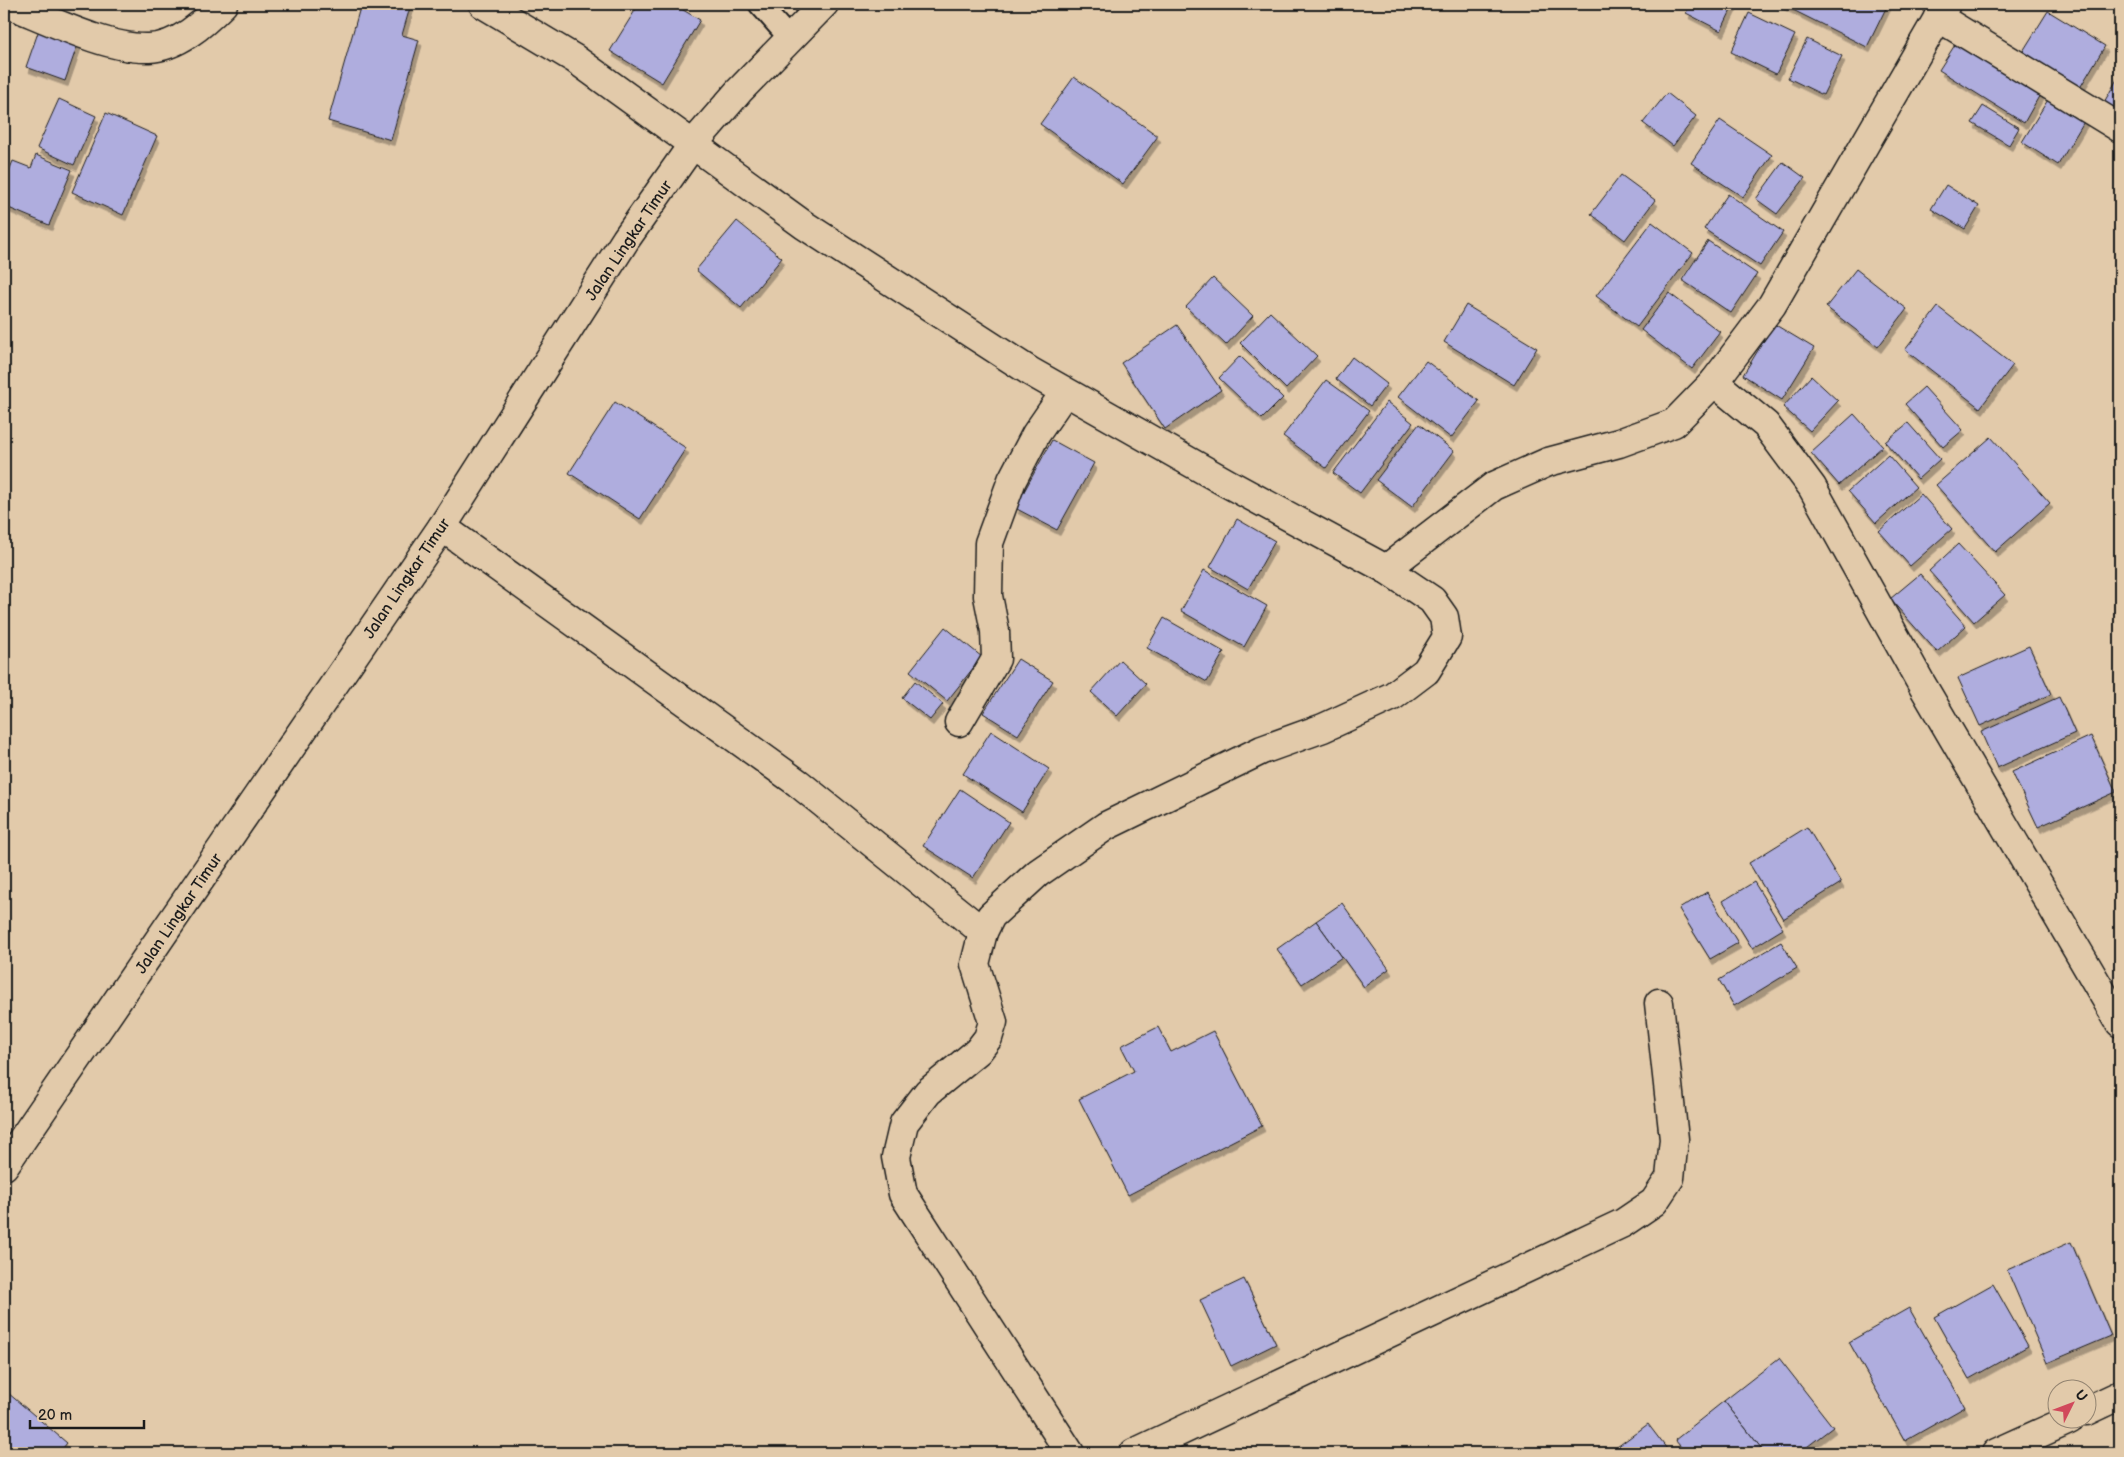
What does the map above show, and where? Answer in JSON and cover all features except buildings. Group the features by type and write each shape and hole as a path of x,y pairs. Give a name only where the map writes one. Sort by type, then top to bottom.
{"main road":[{"path":"10,4 113,45 150,48 175,41 202,25 223,4"},
{"path":"483,4 575,59 804,225 1031,372 1227,483 1386,569 1432,600 1444,616 1446,637 1426,670 1393,696 1323,728 1262,750 1106,826 1038,873 991,916 983,932 975,964 993,1022 988,1038 978,1051 928,1092 904,1123 896,1156 903,1194 1070,1453"},
{"name":"Jalan Lingkar Timur","path":"4,1166 442,527 626,239 694,144 739,92 824,4"},
{"path":"1386,569 1494,486 1548,462 1619,443 1674,423 1714,382 1772,304 1942,10 2120,128"},
{"path":"1714,382 1766,425 1812,487 1921,683 2120,1023"},
{"path":"959,722 996,659 995,631 988,596 989,543 1012,480 1036,434 1066,392"},
{"path":"442,527 798,783 983,932"},
{"path":"1134,1453 1622,1223 1654,1202 1670,1178 1674,1139 1659,1002"},
{"path":"2096,1406 2120,1395"},
{"path":"1996,1453 2047,1430"}],"lane":[{"path":"759,4 790,39"}]}
